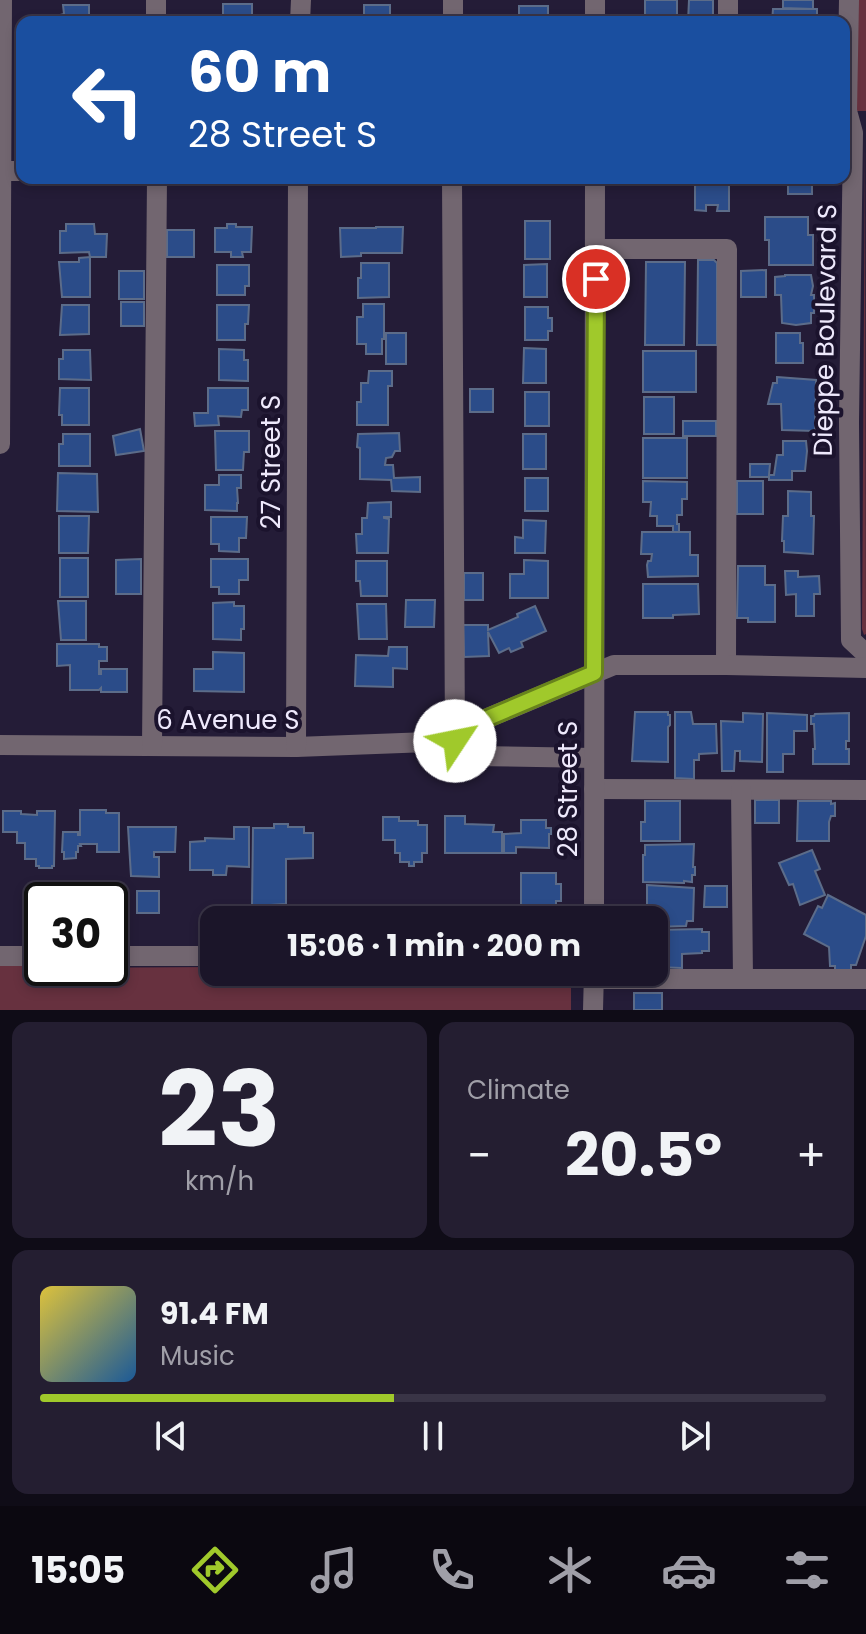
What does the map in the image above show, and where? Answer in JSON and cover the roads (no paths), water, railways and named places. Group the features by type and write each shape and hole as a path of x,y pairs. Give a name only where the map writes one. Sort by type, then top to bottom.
{"street":[{"path":"0,444 2,0"},
{"name":"Dieppe Boulevard S","path":"850,37 853,133 849,422 851,640 866,654"},
{"path":"152,746 157,184"},
{"name":"27 Street S","path":"296,747 298,184"},
{"path":"452,184 455,741"},
{"name":"28 Street S","path":"594,906 595,184"},
{"path":"596,249 727,249 726,665"},
{"path":"455,741 476,723 614,665 866,668"},
{"name":"6 Avenue S","path":"0,745 296,747 455,741 473,756 594,758"},
{"path":"594,789 866,790"},
{"path":"741,790 743,979"},
{"path":"0,956 24,956"},
{"path":"128,956 200,956"},
{"path":"668,977 866,979"},
{"path":"593,1010 594,986"}]}
